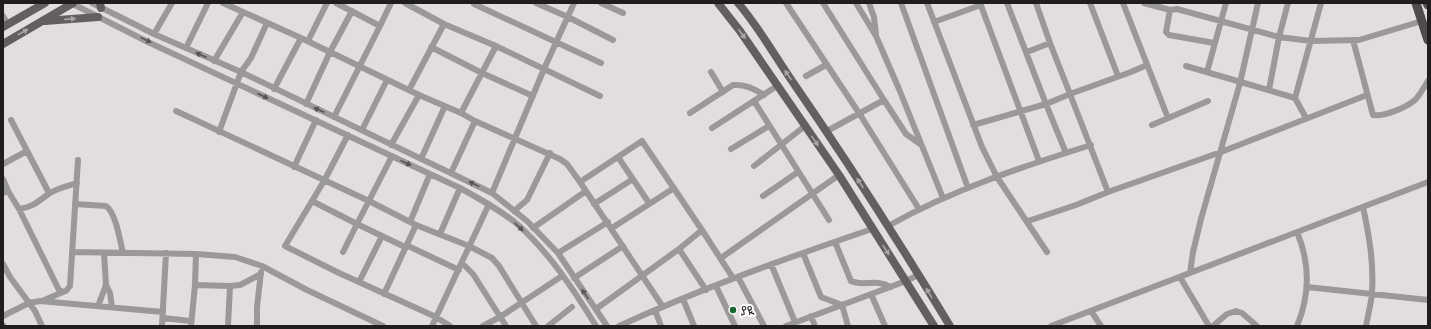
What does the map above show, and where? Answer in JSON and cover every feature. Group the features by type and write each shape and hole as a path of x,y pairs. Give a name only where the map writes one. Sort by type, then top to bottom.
{"highway":[{"path":"1416,3 1428,40"}],"main road":[{"path":"3,44 72,3"},
{"path":"718,3 740,31 839,175 934,326"},
{"path":"738,3 749,16 827,131 950,326"},
{"path":"6,26 43,4"},
{"path":"43,21 98,17"}],"street":[{"path":"72,3 237,84 460,188 489,204 517,224 549,257 596,326"},
{"path":"92,3 154,34 241,72 492,193 534,228 558,254 607,326"},
{"path":"154,34 172,3"},
{"path":"186,48 208,3"},
{"path":"223,3 308,41 475,121 550,154 567,164 608,222 641,276 663,307"},
{"path":"308,41 327,3"},
{"path":"336,3 380,26"},
{"path":"334,117 391,3"},
{"path":"405,3 418,6 444,24 496,46 600,96"},
{"path":"536,3 568,17 613,40"},
{"path":"492,193 544,69 574,3"},
{"path":"601,3 623,13"},
{"path":"786,3 859,113 919,209"},
{"path":"822,3 906,134 920,145"},
{"path":"856,3 876,36 899,89 942,198"},
{"path":"869,3 874,17 876,36"},
{"path":"901,3 968,188"},
{"path":"927,3 982,147 997,177 1048,252"},
{"path":"1007,3 1066,153"},
{"path":"1036,3 1108,192"},
{"path":"1090,3 1118,76"},
{"path":"1123,3 1168,118"},
{"path":"1146,3 1170,10 1177,6 1220,22 1279,37 1311,41 1359,40 1422,21"},
{"path":"1207,72 1226,3"},
{"path":"1190,273 1193,252 1201,219 1240,83 1258,3"},
{"path":"1269,90 1279,37 1288,3"},
{"path":"1295,98 1321,3"},
{"path":"474,4 601,63"},
{"path":"934,22 981,4 1039,161"},
{"path":"1170,10 1166,32 1169,35 1214,44"},
{"path":"306,104 330,52 352,11"},
{"path":"214,61 243,12"},
{"path":"3,16 6,26"},
{"path":"219,132 241,72 251,58 267,23"},
{"path":"408,90 444,24"},
{"path":"274,89 301,38"},
{"path":"1353,40 1373,115 1377,116 1401,109 1415,100 1428,81"},
{"path":"1027,52 1050,43"},
{"path":"461,113 496,46"},
{"path":"431,47 482,73 533,96"},
{"path":"806,76 826,65"},
{"path":"973,125 1046,104 1147,65"},
{"path":"1186,66 1295,98 1306,118"},
{"path":"711,72 723,92"},
{"path":"362,130 387,80"},
{"path":"690,113 733,85 754,88 764,95"},
{"path":"712,128 777,86"},
{"path":"391,144 419,95"},
{"path":"1028,221 1221,152 1367,95"},
{"path":"827,131 884,100"},
{"path":"754,101 829,220"},
{"path":"1152,124 1208,101"},
{"path":"422,159 445,106"},
{"path":"176,111 413,223 469,246 492,258 499,266 536,326"},
{"path":"11,120 49,193"},
{"path":"294,167 316,120"},
{"path":"451,173 475,121"},
{"path":"731,148 770,126"},
{"path":"754,166 805,126"},
{"path":"348,135 324,181 285,246 384,294 436,317 450,326"},
{"path":"580,182 642,141 736,278 764,326"},
{"path":"888,226 942,198 1039,161 1091,145"},
{"path":"3,164 27,151"},
{"path":"514,211 527,200 550,154"},
{"path":"343,252 392,156"},
{"path":"618,157 649,203"},
{"path":"3,316 29,303 40,301 66,292 70,286 78,160"},
{"path":"763,196 798,172"},
{"path":"384,294 406,246 430,174"},
{"path":"721,258 839,175"},
{"path":"3,179 6,192 19,208 52,277 59,290 63,292"},
{"path":"594,204 633,179"},
{"path":"19,208 27,208 42,200 49,193 61,187 76,183"},
{"path":"1051,326 1428,183"},
{"path":"440,234 460,188"},
{"path":"612,228 674,188"},
{"path":"534,228 586,191"},
{"path":"312,201 382,236 459,270"},
{"path":"75,204 106,206 110,209 117,225 123,252"},
{"path":"432,326 489,204"},
{"path":"1363,207 1371,246 1372,274 1372,294 1366,326"},
{"path":"558,254 608,222"},
{"path":"620,326 655,310 771,264 872,229"},
{"path":"596,309 702,230"},
{"path":"1297,232 1306,258 1307,287 1297,326"},
{"path":"359,282 382,236"},
{"path":"835,242 851,281 857,283 880,282 891,287"},
{"path":"574,278 623,246"},
{"path":"679,248 706,290"},
{"path":"72,252 166,253 235,257 262,266 383,326"},
{"path":"104,253 106,285 110,294 112,307"},
{"path":"162,326 166,253"},
{"path":"803,253 821,297 842,305"},
{"path":"40,301 59,304 112,307 163,315 191,324 195,285 196,254"},
{"path":"462,263 473,274 506,326"},
{"path":"3,264 10,277 35,311 42,326"},
{"path":"771,264 795,322"},
{"path":"257,326 257,307 262,266"},
{"path":"195,285 240,285 261,274"},
{"path":"786,326 891,287 918,275"},
{"path":"483,326 500,317 562,276"},
{"path":"1180,276 1209,326"},
{"path":"98,306 106,285"},
{"path":"228,326 230,286"},
{"path":"716,286 735,326"},
{"path":"1307,287 1428,300"},
{"path":"871,294 885,326"},
{"path":"683,299 694,326"},
{"path":"842,305 848,326"},
{"path":"548,326 572,307"},
{"path":"655,310 660,326"},
{"path":"1091,311 1101,326"},
{"path":"1213,326 1227,314 1236,311 1242,313 1257,326"},
{"path":"811,316 815,326"}],"place":[{"name":"ያዪ","path":"733,310"}]}
